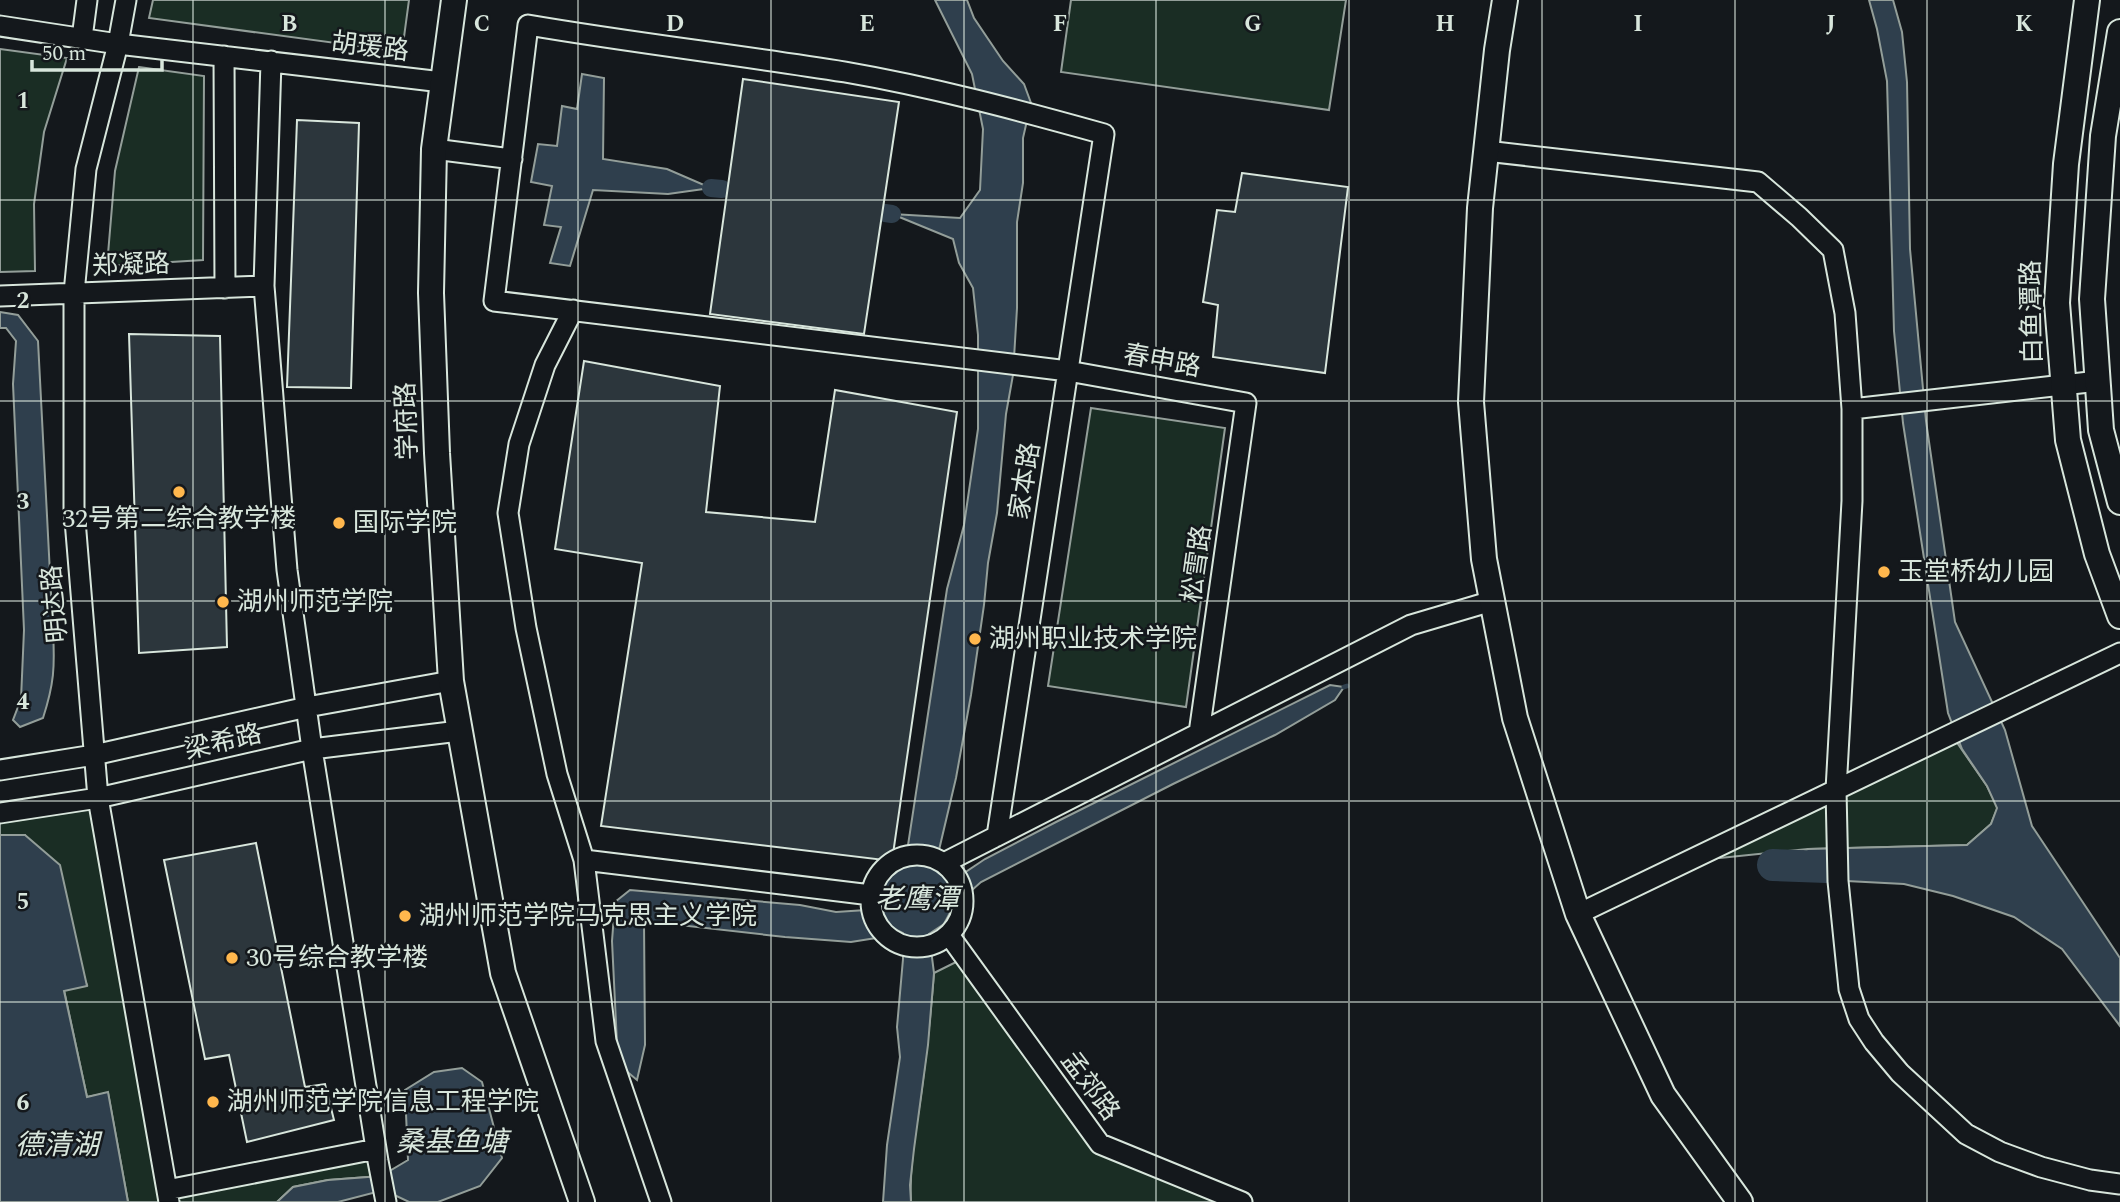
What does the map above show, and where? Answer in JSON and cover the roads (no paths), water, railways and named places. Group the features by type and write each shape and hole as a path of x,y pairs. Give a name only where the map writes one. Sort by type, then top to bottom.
{"main road":[{"name":"学府路","path":"454,0 434,149 431,293 437,453 451,681 503,973 582,1202"},
{"path":"1505,0 1480,208 1471,402 1484,559 1492,601 1515,718 1578,914 1663,1095 1740,1202"},
{"name":"白鱼潭路","path":"2087,0 2066,164 2057,303 2068,440 2097,554 2120,616"},
{"path":"2120,32 2103,136 2092,299 2101,430 2120,502"}],"street":[{"path":"82,38 87,0"},
{"name":"明达路","path":"127,0 86,169 74,293 74,508 98,798 168,1196"},
{"name":"家本路","path":"512,159 528,25 845,72 969,97 1104,134 997,836"},
{"name":"胡瑗路","path":"0,26 118,44 442,82"},
{"path":"224,56 225,288"},
{"path":"271,61 264,286 287,570 312,748 385,1198"},
{"path":"434,149 512,159"},
{"path":"1486,150 1758,182 1833,250 1844,313 1852,408 1852,501 1836,790 1836,840 1850,989 1859,1019 1900,1073 1966,1134 2000,1152 2041,1167 2090,1181 2120,1184"},
{"name":"春申路","path":"512,159 494,301 1068,371 1246,403"},
{"name":"郑凝路","path":"0,296 264,286"},
{"path":"573,310 545,365 519,444 508,513 526,628 557,774 584,860 606,1041 661,1202"},
{"path":"1852,408 2098,382"},
{"name":"松雪路","path":"1199,733 1246,403"},
{"path":"946,865 997,836 1411,625 1492,601"},
{"path":"1578,914 2120,653"},
{"name":"梁希路","path":"0,770 94,754 307,707 451,681"},
{"name":"梁希路","path":"0,813 98,798 312,748 459,731"},
{"path":"914,854 930,856 946,865 964,900 961,918 941,940 914,948 891,940 870,900 876,880 885,867 914,854"},
{"path":"584,860 870,900"},
{"name":"孟郊路","path":"941,940 1100,1144 1242,1202"},
{"path":"168,1196 376,1149"}],"water":[{"name":"老鹰潭","path":"935,0 967,0 974,18 1003,61 1024,84 1031,103 1023,138 1023,183 1017,222 1017,308 1013,375 1006,414 997,513 971,695 956,778 935,867 946,877 964,873 1056,822 1330,685 1344,687 1335,700 1275,735 981,882 953,907 944,924 929,934 934,973 928,1045 910,1185 911,1202 883,1202 887,1145 900,1057 897,1027 903,933 895,929 876,938 851,942 644,921 645,1045 637,1080 618,1064 612,941 615,902 630,890 800,905 836,912 881,909 886,883 905,865 947,589 964,525 978,429 978,335 973,288 959,263 953,239 892,214 960,218 980,190 983,129 972,74"},
{"path":"1869,0 1893,0 1902,32 1907,82 1910,249 1926,421 1955,622 2005,730 2032,826 2120,958 2120,1026 2062,949 2014,917 1953,896 1904,884 1808,879 1785,865 1808,849 1967,845 1991,824 1997,808 1987,786 1962,749 1948,713 1903,423 1894,331 1887,81"},
{"path":"582,74 604,78 603,159 667,169 711,188 668,194 593,190 570,266 550,263 561,227 544,225 552,186 531,182 538,144 557,146 562,106 577,109"},
{"path":"0,312 18,315 38,341 54,644 52,685 43,718 20,727 13,720 21,699 24,630 13,384 16,341 6,328 0,328"},
{"name":"德清湖","path":"0,835 25,835 60,865 87,986 64,991 87,1097 108,1092 128,1202 0,1202"},
{"name":"桑基鱼塘","path":"462,1068 482,1082 502,1158 480,1186 438,1202 409,1202 384,1190 338,1202 277,1202 293,1187 328,1180 381,1176 408,1160 405,1090 434,1072"}],"waterway":[{"path":"711,188 722,189"},
{"path":"885,213 892,214"},
{"path":"1773,865 1827,867"}],"place":[{"name":"32号第二综合教学楼","path":"179,492"},
{"name":"国际学院","path":"339,523"},
{"name":"玉堂桥幼儿园","path":"1884,572"},
{"name":"湖州师范学院","path":"223,602"},
{"name":"湖州职业技术学院","path":"975,639"},
{"name":"湖州师范学院马克思主义学院","path":"405,916"},
{"name":"30号综合教学楼","path":"232,958"},
{"name":"湖州师范学院信息工程学院","path":"213,1102"}]}
